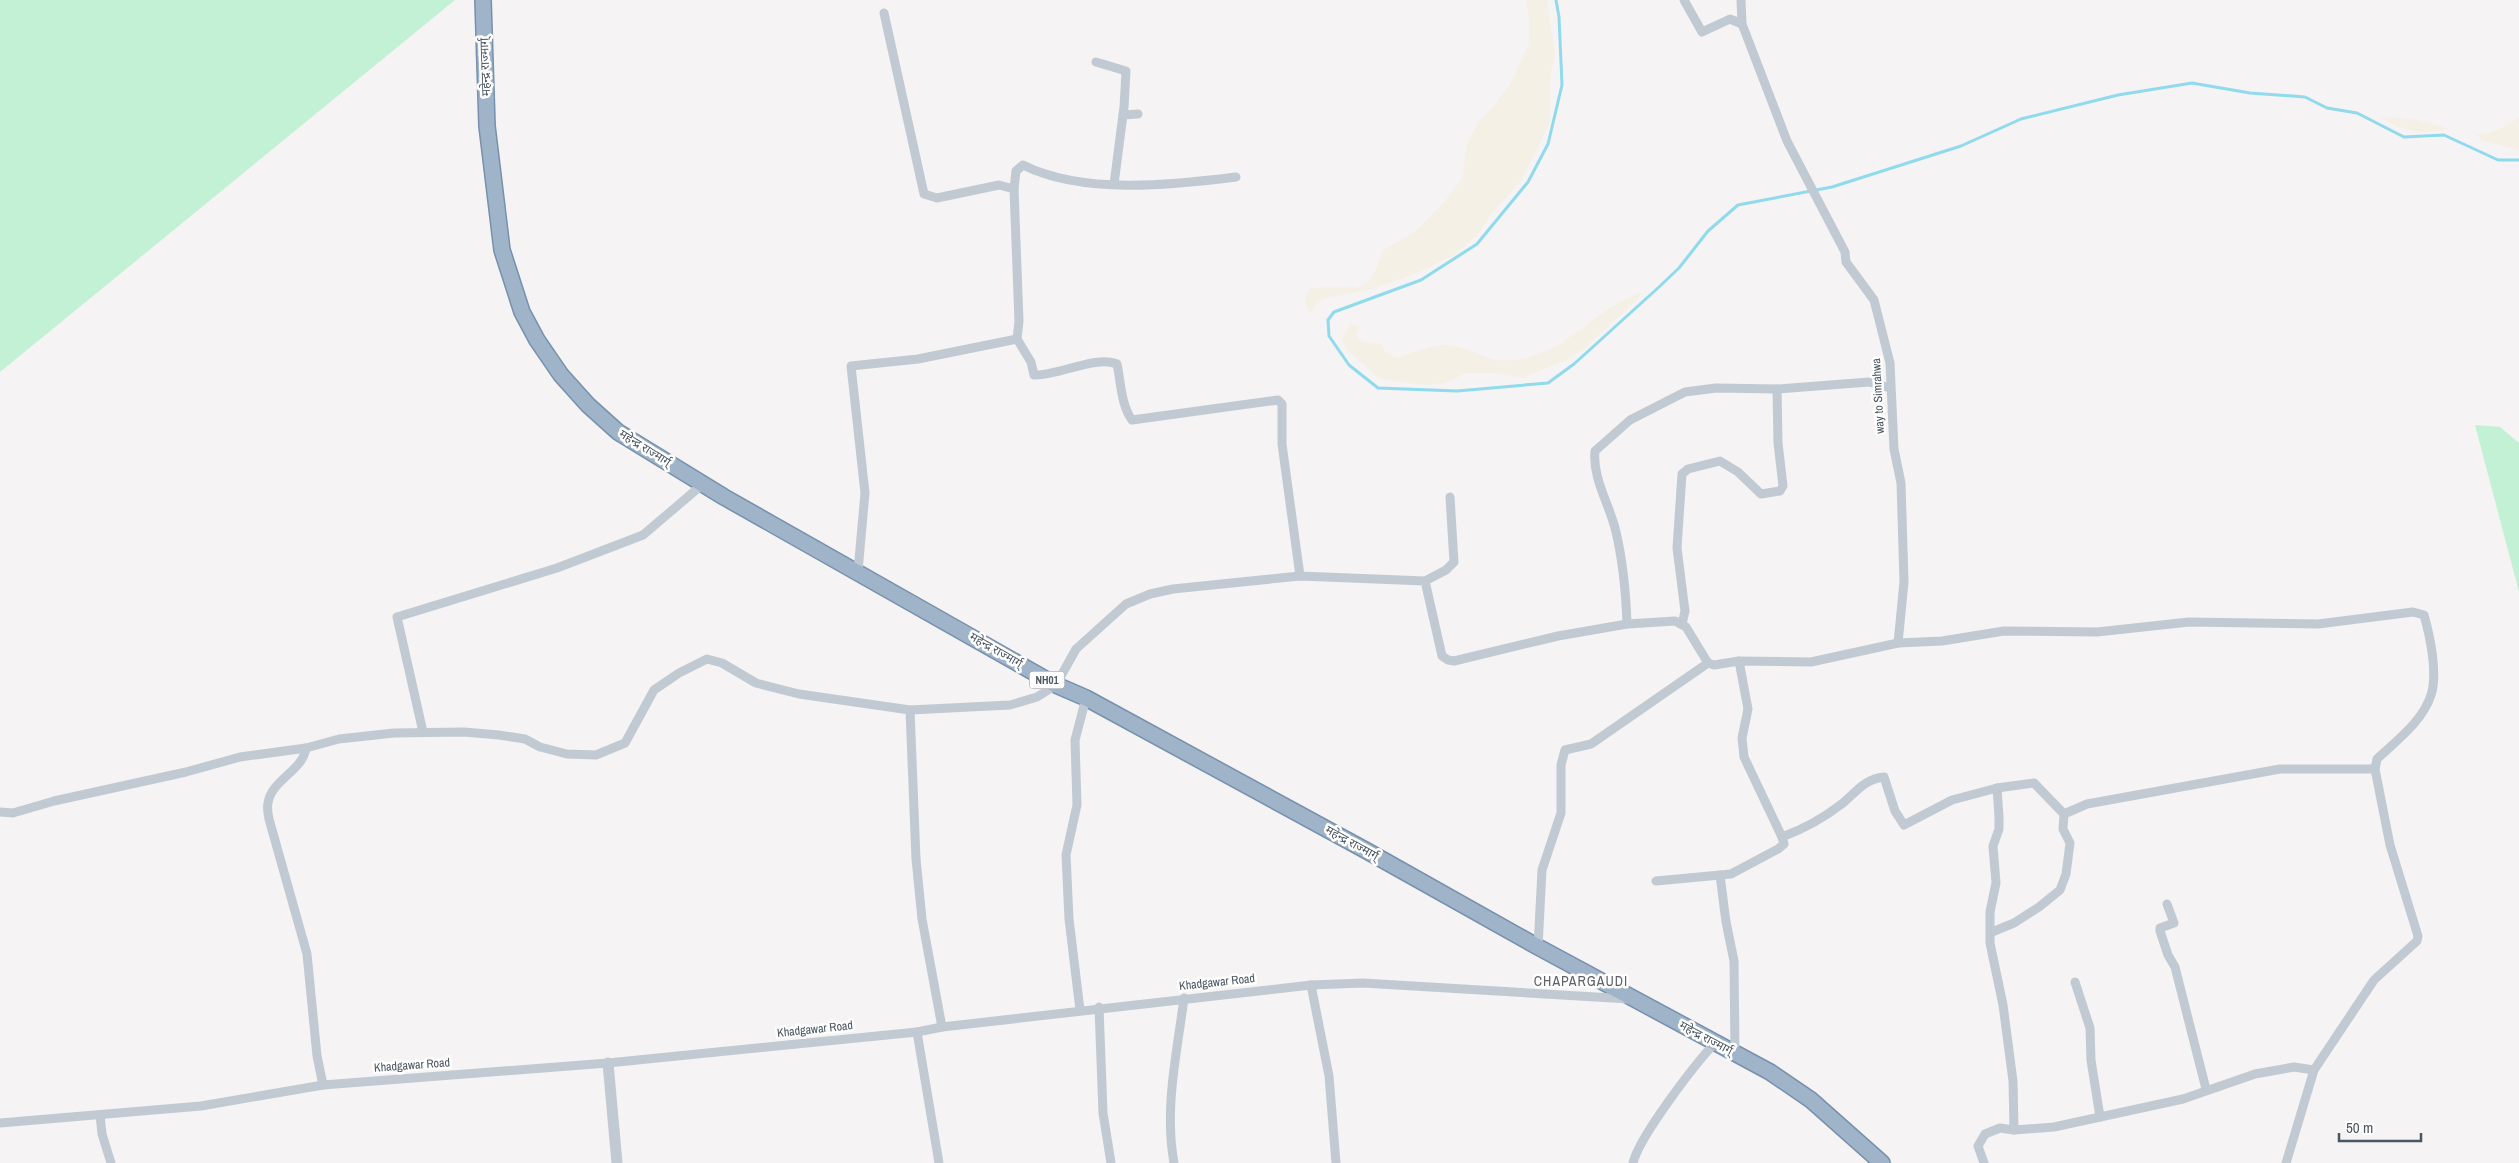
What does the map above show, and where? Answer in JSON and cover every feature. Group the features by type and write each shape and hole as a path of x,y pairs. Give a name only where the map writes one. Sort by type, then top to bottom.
{"highway":[{"name":"महेन्द्र राज्मार्ग्","path":"483,0 487,126 502,250 522,312 542,347 562,375 588,405 618,432 703,484 1056,685 1086,698 1368,851 1538,947 1770,1072 1812,1100 1882,1163"}],"street":[{"path":"1684,0 1702,32 1730,19 1742,24"},
{"name":"way to Simrahwa","path":"1740,0 1742,24 1787,141 1844,252 1846,262 1874,300 1885,338 1890,363 1894,449 1901,483 1904,582 1898,643"},
{"path":"884,13 924,194 937,198 999,185 1014,189"},
{"path":"1096,62 1126,71 1123,115 1114,184"},
{"path":"1123,115 1138,114"},
{"path":"1236,178 1178,184 1114,184 1058,177 1037,172 1023,165 1016,171 1014,189 1019,320 1017,338 1031,362 1034,375 1045,376 1094,363 1112,362 1117,364 1124,396 1124,409 1132,420 1278,400 1282,404 1282,444 1300,576"},
{"path":"858,571 865,493 851,366 918,359 1017,338"},
{"path":"1626,624 1626,597 1616,532 1593,465 1595,451 1630,420 1686,392 1716,388 1777,389 1869,382 1890,388"},
{"path":"1682,624 1685,611 1677,548 1682,474 1688,469 1720,461 1738,472 1761,494 1780,491 1783,486 1778,443 1777,389"},
{"path":"423,732 397,617 557,568 643,534 703,484"},
{"path":"0,812 13,813 54,800 186,772 240,757 306,748 339,739 423,732 464,732 525,739 540,746 568,754 596,755 626,743 654,690 680,672 707,659 722,663 756,683 799,694 845,698 910,710 1010,705 1036,697 1056,685 1076,649 1126,604 1150,594 1173,589 1300,576 1426,581 1446,570 1454,562 1450,497"},
{"path":"1426,581 1442,656 1448,660 1626,624 1675,621 1682,624 1708,663 1714,665 1739,661 1811,662 1898,643 1942,641 2004,631 2097,632 2189,622 2318,624 2413,612 2424,615 2433,659 2432,694 2420,715 2377,759 2375,768 2390,845 2418,936 2417,941 2374,980 2314,1070 2286,1163"},
{"path":"1656,881 1731,874 1778,850 1784,844 1744,757 1742,738 1748,709 1739,661"},
{"path":"1538,947 1542,870 1562,813 1561,765 1565,750 1591,744 1708,663"},
{"path":"1080,1010 1069,919 1066,855 1077,805 1075,740 1086,698"},
{"path":"910,710 920,893 942,1027"},
{"path":"306,748 297,766 272,792 268,802 269,818 307,954 323,1085"},
{"path":"2064,814 2087,804 2280,769 2375,768"},
{"path":"1782,837 1797,831 1829,812 1873,778 1884,777 1895,811 1904,825 1952,800 1997,788 2034,783 2064,814 2064,829 2070,843 2066,874 2060,890 2039,907 2014,923 1992,932"},
{"path":"1997,788 1999,829 1993,846 1996,883 1990,912 1992,932 1990,943 2003,1005 2014,1081 2014,1130"},
{"path":"1720,875 1734,961 1735,1054"},
{"path":"2167,904 2174,924 2160,928 2160,931 2168,955 2175,967 2206,1089"},
{"path":"2074,982 2090,1028 2090,1060 2100,1117"},
{"name":"Khadgawar Road","path":"0,1123 201,1106 323,1085 608,1063 917,1032 942,1027 1099,1007 1311,985 1363,983 1634,999"},
{"path":"1311,985 1328,1076 1336,1163"},
{"path":"1174,1163 1169,1136 1170,1107 1184,998"},
{"path":"1099,1007 1103,1113 1111,1163"},
{"path":"917,1032 939,1163"},
{"path":"1633,1163 1639,1147 1715,1043"},
{"path":"608,1063 617,1163"},
{"path":"1984,1163 1978,1146 1985,1134 2000,1128 2014,1130 2054,1127 2183,1100 2206,1089 2255,1074 2294,1067 2314,1070"},
{"path":"100,1114 102,1134 112,1163"}],"green space":[{"path":"0,0 455,0 0,372"},
{"path":"2475,425 2500,427 2519,443 2519,592"}],"sand":[{"path":"1526,0 1547,0 1555,55 1550,77 1550,122 1521,181 1491,214 1479,233 1456,254 1420,272 1372,289 1322,299 1315,306 1311,314 1305,302 1310,289 1364,285 1371,279 1377,268 1382,251 1417,230 1446,200 1463,177 1466,147 1477,124 1494,106 1513,79 1529,43 1529,20"},
{"path":"2379,117 2415,119 2449,129 2421,131 2405,129"},
{"path":"2519,117 2519,150 2482,141 2477,134 2499,129"},
{"path":"1642,292 1637,300 1580,352 1564,361 1523,378 1493,373 1466,373 1445,383 1421,385 1379,378 1345,348 1342,340 1350,324 1359,326 1356,335 1362,342 1381,344 1385,352 1397,358 1427,348 1451,345 1496,360 1523,359 1543,353 1612,307"}],"waterway":[{"path":"1556,0 1559,17 1562,85 1548,144 1528,182 1477,244 1421,280 1334,312 1328,320 1329,336 1349,365 1378,388 1457,391 1548,383 1574,364 1659,287 1679,268 1708,231 1738,205 1832,187 1961,146 2021,119 2118,95 2192,83 2250,93 2305,97 2327,108 2357,113 2404,137 2444,135 2498,160 2519,160"}],"district":[{"name":"CHAPARGAUDI","path":"1581,981"}]}
